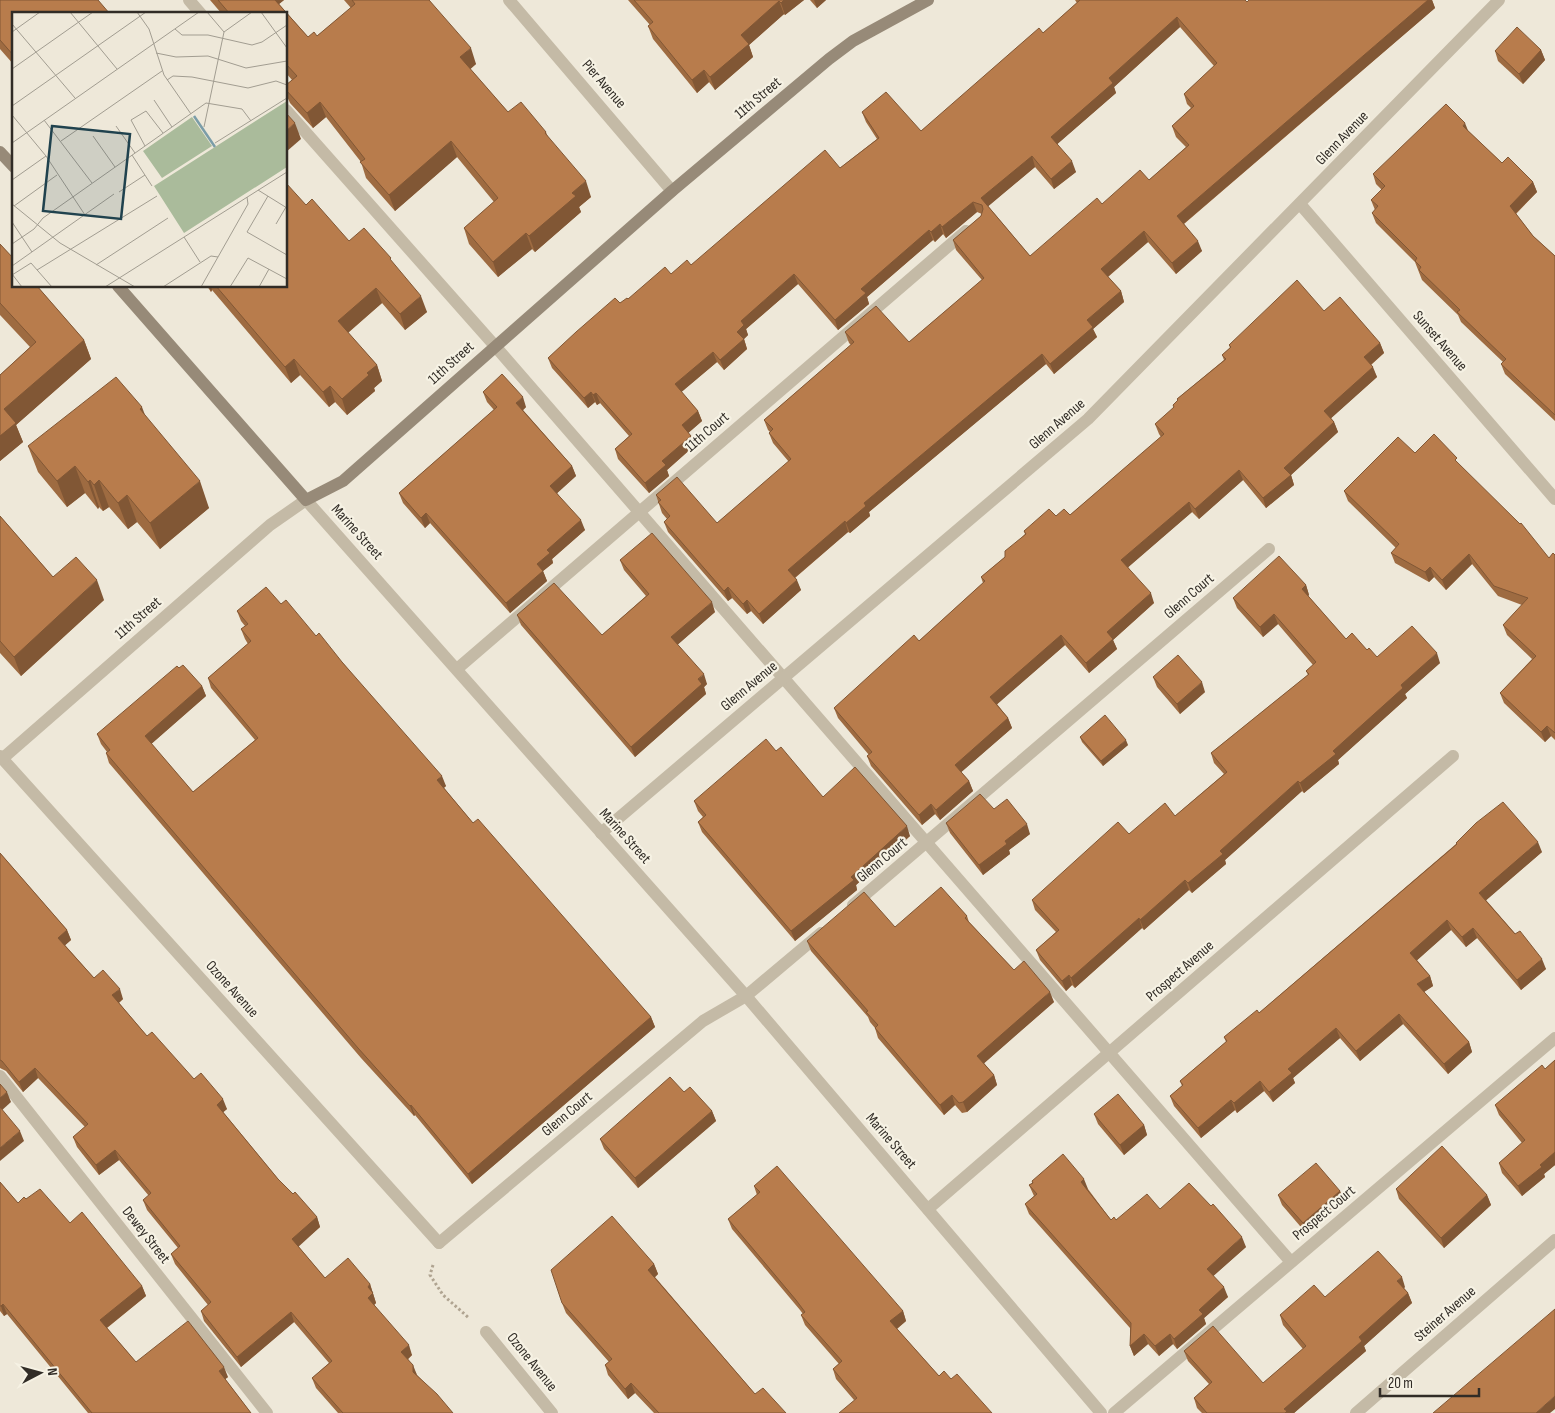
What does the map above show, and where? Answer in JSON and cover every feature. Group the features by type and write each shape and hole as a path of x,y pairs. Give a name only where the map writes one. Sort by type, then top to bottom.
{"street":[{"path":"189,0 199,12"},
{"name":"Pier Avenue","path":"510,0 672,190"},
{"name":"11th Street","path":"1,758 270,525 306,500 343,481 672,190 853,42 928,0"},
{"name":"Glenn Avenue","path":"600,833 1088,419 1499,0"},
{"path":"288,112 495,346 928,842 1109,1054 1291,1262"},
{"path":"0,152 12,166"},
{"name":"Sunset Avenue","path":"1300,204 1555,500"},
{"name":"11th Court","path":"457,669 979,220"},
{"name":"Marine Street","path":"120,288 746,996 1101,1413"},
{"name":"Glenn Court","path":"844,913 1269,549"},
{"name":"Prospect Avenue","path":"928,1209 1453,756"},
{"name":"Ozone Avenue","path":"1,758 439,1243"},
{"name":"Glenn Court","path":"439,1243 703,1020 746,996 829,926"},
{"name":"Prospect Court","path":"1114,1413 1555,1038"},
{"name":"Dewey Street","path":"0,1076 267,1413"},
{"name":"Steiner Avenue","path":"1356,1413 1555,1240"},
{"name":"Ozone Avenue","path":"486,1332 552,1413"}],"path":[{"path":"439,1243 430,1275 442,1295 486,1332"}],"building":[{"path":"0,0 98,0 108,12 12,12 12,54 0,40"},
{"path":"218,0 275,0 286,12 228,12"},
{"path":"352,0 429,0 471,48 460,57 508,112 521,102 586,181 572,193 576,196 529,236 526,233 493,262 464,228 498,198 451,141 389,195 360,162 365,159 320,102 307,113 288,92 288,83 297,76 288,66 288,15 308,37 314,32 317,36 355,4"},
{"path":"634,0 784,0 781,3 779,1 741,35 749,44 710,77 704,70 692,80 648,26 653,22"},
{"path":"1080,0 1245,0 1247,2 1249,0 1428,0 1177,216 1198,241 1172,263 1144,231 1101,269 1121,291 1087,320 1093,327 1050,364 1042,354 864,503 866,506 846,523 845,521 788,570 797,580 759,614 747,600 743,604 728,587 724,591 664,522 670,516 658,502 661,500 656,495 677,477 717,523 791,459 769,433 773,429 764,420 854,342 845,332 876,306 909,342 984,278 953,240 981,216 982,205 973,202 942,227 940,224 931,232 929,230 861,289 866,293 835,320 794,274 741,321 744,325 737,332 744,339 720,360 713,352 675,384 698,411 682,425 691,436 662,461 666,465 645,483 615,449 632,434 596,393 593,395 591,392 584,398 548,358 615,298 620,303 628,299 665,267 671,274 687,260 691,265 825,150 840,168 879,138 862,112 886,92 921,131 1039,28 1043,33","holes":["1177,17 1217,63 1184,94 1194,106 1172,126 1189,145 1149,180 1140,170 1102,204 1097,198 1030,256 981,198 1032,156 1051,179 1072,161 1051,137 1113,83 1109,78"]},
{"path":"1517,27 1541,50 1519,74 1495,51"},
{"path":"1446,104 1465,123 1463,126 1502,163 1508,157 1533,182 1510,206 1533,236 1555,256 1555,415 1501,364 1506,359 1457,312 1460,310 1419,270 1421,267 1415,261 1417,258 1372,213 1378,206 1371,200 1385,186 1373,174"},
{"path":"288,115 295,123 288,129"},
{"path":"288,185 306,205 312,199 349,241 364,228 421,296 400,314 376,288 338,321 377,365 367,373 369,375 342,399 330,386 323,392 294,359 285,367 218,288 288,288"},
{"path":"0,244 12,257 12,288 39,288 84,340 4,409 16,423 0,436 0,375 36,342 0,303"},
{"path":"1297,280 1324,311 1340,297 1380,343 1364,357 1373,367 1324,411 1334,422 1284,468 1291,475 1263,498 1239,470 1195,509 1189,502 1121,560 1151,593 1107,632 1113,639 1086,663 1061,635 990,697 1008,718 955,765 969,781 936,810 931,804 919,815 867,756 872,752 834,708 914,635 919,641 985,581 981,577 1005,557 1005,551 1026,534 1024,531 1049,509 1056,516 1064,509 1070,515 1164,434 1155,424 1174,407 1173,405 1177,399 1226,359 1222,355 1231,347 1229,345"},
{"path":"502,374 523,397 516,403 572,466 550,486 581,520 547,550 550,553 537,564 543,571 506,603 426,513 421,518 399,493 497,407 483,392"},
{"path":"116,377 200,481 150,523 127,495 118,503 99,480 94,485 90,480 88,482 75,466 57,481 28,446"},
{"path":"1434,434 1457,458 1455,460 1521,523 1549,558 1553,553 1555,555 1555,733 1547,726 1541,732 1500,693 1536,656 1503,625 1528,598 1494,586 1469,554 1442,580 1430,567 1425,572 1391,553 1399,544 1344,491 1398,437 1415,453"},
{"path":"0,516 53,577 76,557 97,580 14,657 0,641"},
{"path":"652,533 712,602 671,637 704,674 698,679 702,684 631,747 517,615 554,583 602,635 649,594 620,560"},
{"path":"1279,556 1306,585 1302,589 1346,639 1352,633 1367,650 1369,648 1377,657 1412,626 1437,653 1401,685 1403,688 1333,751 1336,754 1300,783 1298,781 1220,851 1223,854 1188,883 1185,880 1071,978 1069,975 1062,981 1036,950 1059,930 1032,900 1118,822 1129,834 1165,803 1175,816 1227,772 1211,753 1309,674 1306,671 1316,662 1274,614 1260,627 1233,598"},
{"path":"266,587 281,604 286,600 316,636 319,633 442,776 437,780 473,823 478,819 651,1017 468,1174 411,1105 358,1048 106,753 110,750 97,734 177,666 179,668 183,665 202,686 145,736 193,792 258,738 208,678 251,641 241,629 248,624 237,611"},
{"path":"1178,655 1202,682 1177,704 1153,677"},
{"path":"1105,715 1126,740 1101,761 1080,737"},
{"path":"766,739 776,751 781,747 823,797 855,767 907,826 851,877 854,880 791,931 698,822 706,815 694,801"},
{"path":"980,794 994,809 1007,799 1027,824 1005,841 1007,844 979,865 946,823"},
{"path":"1503,802 1538,842 1479,893 1515,934 1520,931 1542,959 1517,980 1473,928 1462,937 1447,920 1410,953 1430,976 1417,984 1469,1042 1444,1064 1399,1014 1356,1051 1336,1028 1288,1069 1292,1073 1269,1092 1260,1081 1234,1103 1231,1100 1198,1128 1170,1096 1183,1085 1180,1081 1227,1041 1224,1037 1257,1010 1259,1013 1457,844 1476,823"},
{"path":"0,853 67,930 58,938 94,978 103,970 120,989 112,995 147,1036 152,1032 194,1079 201,1073 223,1099 217,1105 278,1179 293,1194 295,1192 317,1217 292,1239 325,1278 348,1258 370,1284 368,1287 373,1293 368,1298 409,1345 401,1352 413,1365 413,1372 437,1394 453,1413 343,1413 312,1378 332,1361 291,1312 237,1357 201,1311 211,1302 171,1254 180,1246 143,1200 151,1193 115,1150 96,1165 73,1137 88,1124 35,1068 19,1082 0,1060"},
{"path":"941,887 967,916 965,918 1014,970 1024,961 1050,992 977,1056 994,1075 963,1102 959,1103 952,1095 940,1105 875,1028 878,1025 866,1012 868,1011 807,941 864,892 895,927"},
{"path":"1555,1060 1555,1152 1540,1165 1542,1167 1518,1186 1499,1163 1525,1140 1495,1105 1542,1065 1545,1069"},
{"path":"670,1077 684,1092 690,1087 712,1111 635,1178 600,1139"},
{"path":"0,1084 7,1092 0,1098"},
{"path":"1118,1094 1144,1125 1120,1145 1094,1114"},
{"path":"0,1107 20,1131 0,1148"},
{"path":"1442,1146 1487,1195 1441,1238 1396,1189"},
{"path":"1063,1154 1084,1179 1081,1182 1111,1220 1114,1217 1116,1220 1147,1194 1160,1209 1189,1183 1211,1206 1213,1204 1242,1237 1207,1269 1224,1287 1199,1310 1203,1314 1174,1339 1170,1334 1155,1346 1144,1334 1130,1346 1131,1323 1025,1204 1037,1194 1029,1185 1033,1183 1032,1181"},
{"path":"1316,1163 1340,1191 1303,1223 1278,1195"},
{"path":"777,1166 903,1311 890,1321 939,1376 944,1371 951,1379 957,1374 992,1413 839,1413 857,1398 833,1369 842,1361 801,1315 805,1312 796,1300 728,1219 760,1192 754,1186"},
{"path":"0,1182 18,1203 24,1197 26,1199 40,1189 70,1223 82,1212 142,1286 100,1320 136,1362 188,1321 224,1367 219,1371 251,1413 92,1413 3,1304 0,1306"},
{"path":"612,1216 654,1264 648,1270 755,1394 763,1388 786,1413 659,1413 631,1383 625,1389 605,1365 612,1359 562,1303 551,1270"},
{"path":"1378,1251 1402,1277 1397,1281 1408,1293 1359,1337 1362,1341 1284,1409 1287,1411 1285,1413 1207,1413 1194,1398 1212,1382 1184,1351 1213,1326 1263,1383 1306,1346 1280,1315 1314,1285 1325,1297"},
{"path":"1555,1309 1555,1396 1536,1413 1433,1413"}]}
